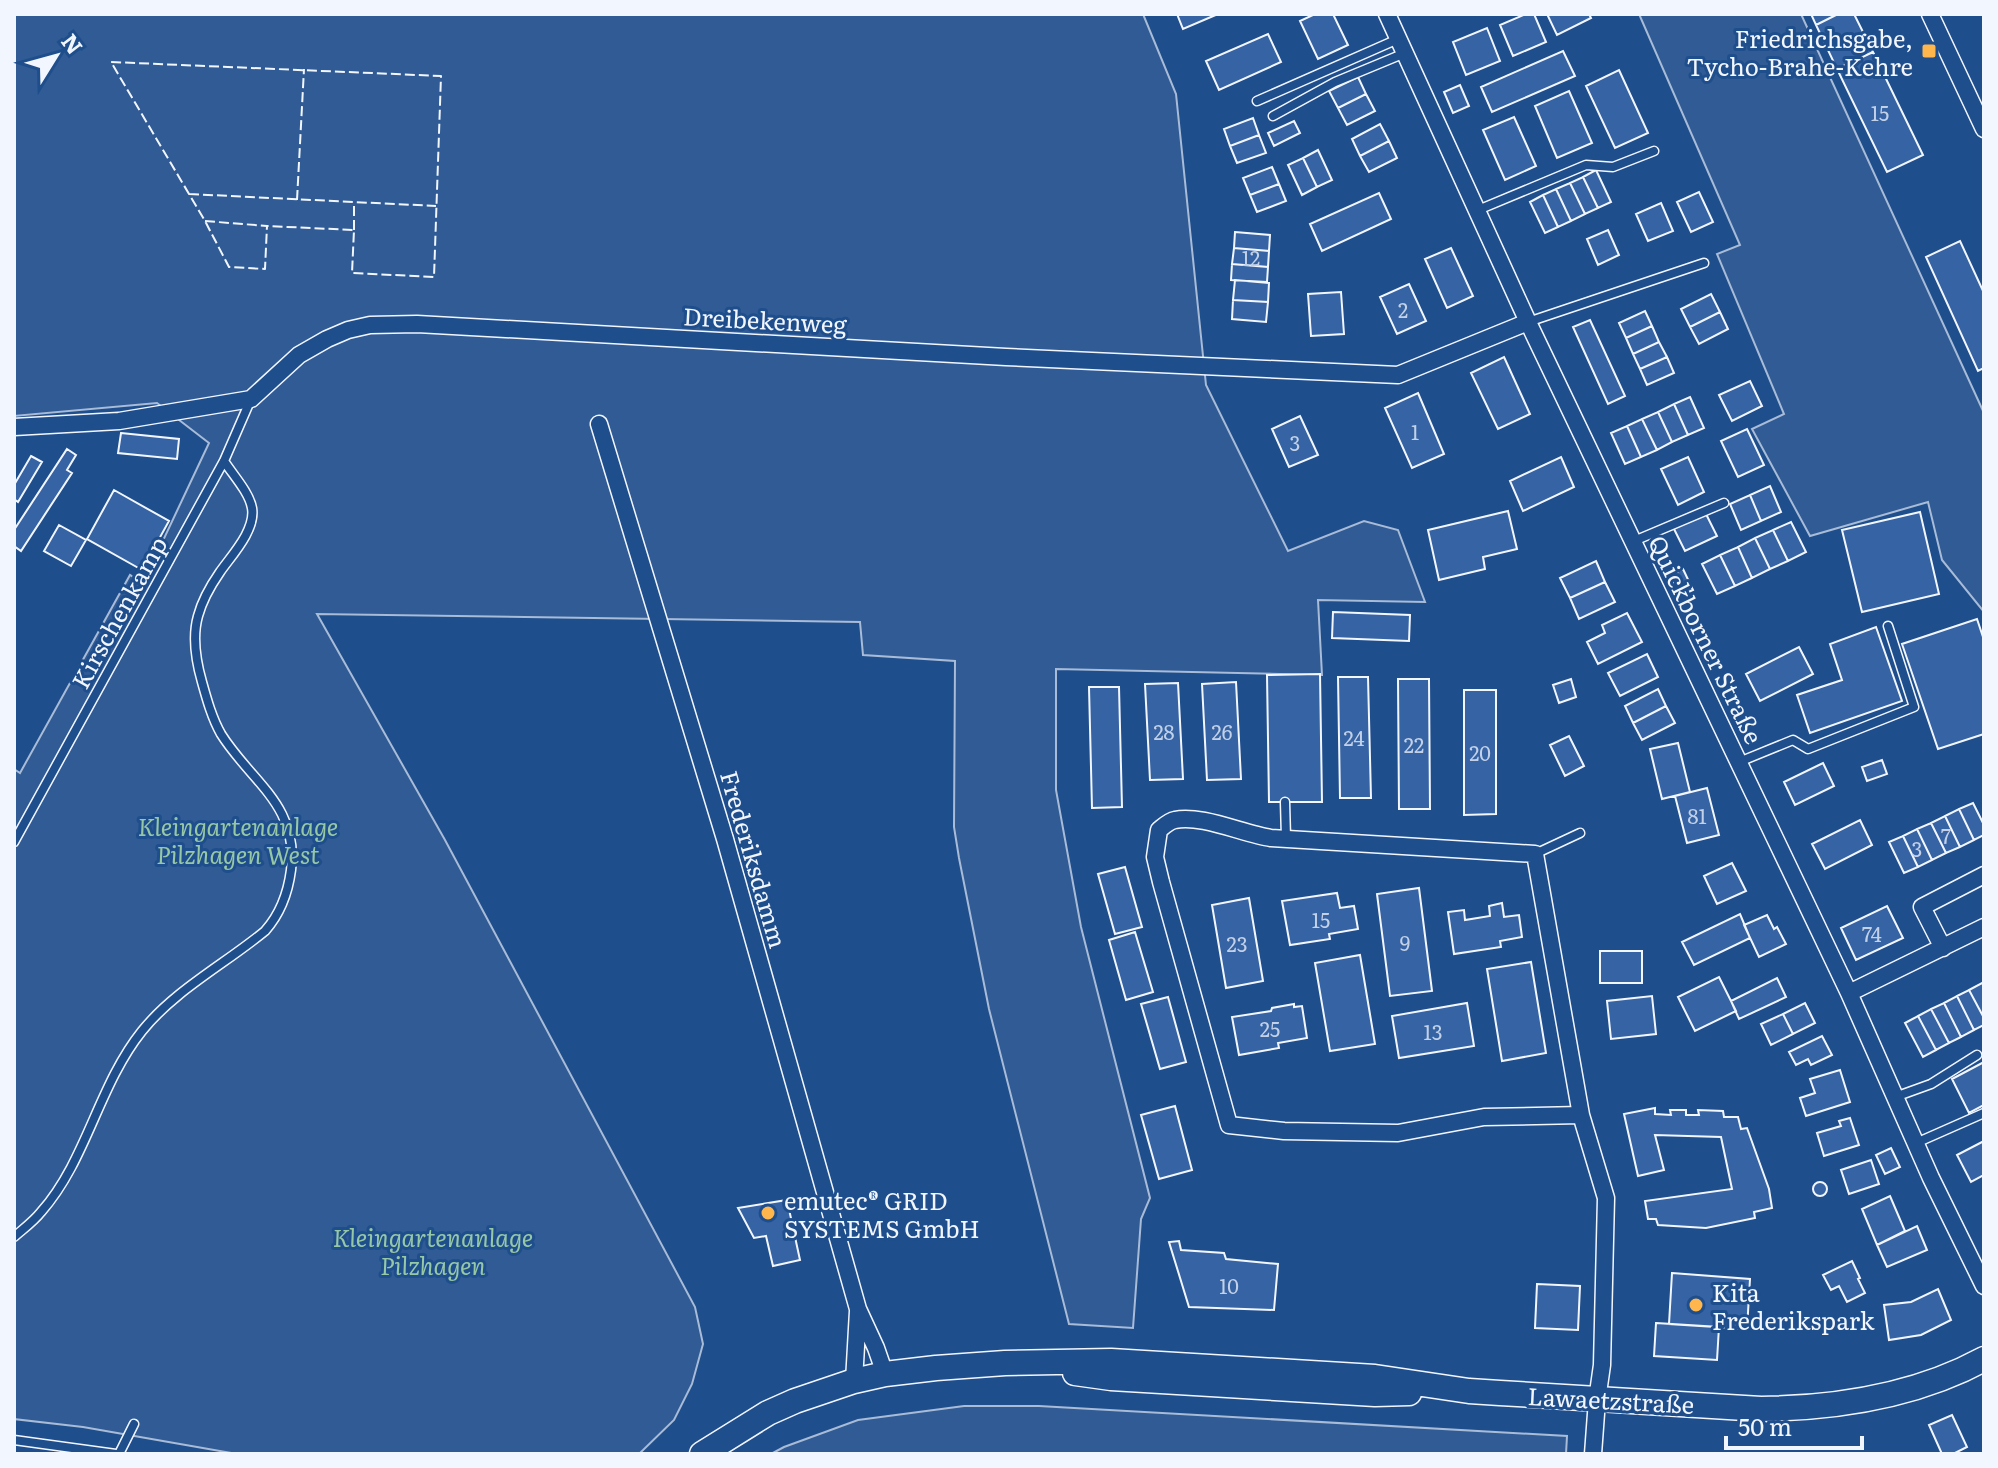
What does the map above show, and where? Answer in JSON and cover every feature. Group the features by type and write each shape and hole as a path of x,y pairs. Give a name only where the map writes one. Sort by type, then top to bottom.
{"street":[{"name":"Quickborner Straße","path":"1387,14 1528,322 1849,993 1915,1144 1984,1286"},
{"path":"1930,14 1984,129"},
{"name":"Dreibekenweg","path":"251,399 299,355 348,330 370,325 417,324 1398,375 1528,322"},
{"path":"14,427 119,421 251,399"},
{"name":"Frederiksdamm","path":"599,424 725,839 858,1309 885,1374"},
{"path":"1581,1115 1484,1117 1398,1133 1284,1131 1229,1125 1155,857 1159,830 1171,820 1192,818 1254,836 1535,854 1581,1115 1606,1198 1602,1365 1593,1454"},
{"path":"1943,948 1922,907 1984,875"},
{"path":"1849,993 1984,927"},
{"name":"Frederiksdamm","path":"854,1381 858,1309"},
{"name":"Lawaetzstraße","path":"702,1454 768,1413 854,1381 885,1374 1005,1363 1111,1378 1375,1394 1469,1391 1761,1409 1833,1405 1883,1396 1938,1380 1984,1359"}],"lane":[{"path":"1257,101 1401,46"},
{"path":"1273,116 1401,46"},
{"path":"1477,211 1586,165 1613,167 1654,151"},
{"path":"1528,322 1704,263"},
{"name":"Kirschenkamp","path":"14,842 224,461 251,399"},
{"path":"14,1237 42,1211 63,1181 110,1081 142,1031 168,1005 265,931 286,896 292,837 272,798 233,751 218,727 197,659 195,634 198,613 217,575 241,544 253,517 252,506 224,461"},
{"path":"1634,541 1724,503"},
{"path":"1739,762 1793,740 1808,749 1914,707 1888,626"},
{"path":"1285,802 1286,839"},
{"path":"1535,854 1580,833"},
{"path":"1895,1097 1931,1084 1977,1055"},
{"path":"1915,1144 1984,1113"},
{"path":"14,1440 118,1454 134,1424"}],"shaded area":[{"path":"14,14 1143,14 1176,94 1206,385 1288,551 1364,521 1398,530 1425,602 1318,600 1322,675 1056,669 1056,790 1081,927 1150,1198 1141,1219 1133,1328 1069,1324 989,1009 959,858 954,827 955,661 863,655 860,622 317,614 445,840 695,1307 703,1344 692,1384 674,1420 639,1454 237,1454 83,1427 14,1419 14,769 20,773 130,575 143,583 209,443 157,403 14,416"},
{"path":"1639,14 1801,14 1984,413 1984,612 1942,560 1928,502 1810,536 1752,429 1784,414 1717,254 1740,245"},
{"path":"964,1406 1039,1406 1567,1436 1566,1454 771,1454 858,1420"}],"building":[{"path":"1177,14 1218,14 1183,29"},
{"path":"1315,14 1333,14 1348,45 1318,59 1300,21"},
{"path":"1526,14 1534,14 1546,42 1513,56 1500,25"},
{"path":"1547,14 1589,14 1591,18 1557,35"},
{"path":"1811,14 1838,14 1816,25"},
{"path":"1838,14 1854,14 1873,52 1837,69 1816,25"},
{"path":"1487,28 1500,61 1466,75 1453,42"},
{"path":"1268,34 1281,62 1219,90 1206,61"},
{"path":"1563,51 1575,76 1492,112 1481,87"},
{"path":"1873,52 1923,155 1887,172 1837,69"},
{"path":"1619,70 1648,133 1615,148 1586,86"},
{"path":"1358,77 1366,94 1338,108 1329,91"},
{"path":"1460,85 1469,106 1453,113 1444,92"},
{"path":"1569,91 1592,143 1557,158 1535,106"},
{"path":"1366,94 1375,111 1347,125 1338,108"},
{"path":"1514,117 1536,166 1505,180 1483,130"},
{"path":"1253,118 1259,135 1230,146 1224,129"},
{"path":"1294,121 1300,133 1274,146 1268,133"},
{"path":"1380,124 1389,141 1360,156 1352,139"},
{"path":"1259,135 1266,153 1237,163 1230,146"},
{"path":"1389,141 1397,158 1369,172 1360,156"},
{"path":"1318,150 1332,180 1317,187 1303,158"},
{"path":"1303,158 1317,187 1302,195 1288,165"},
{"path":"1272,167 1279,184 1250,195 1243,178"},
{"path":"1596,170 1611,202 1598,208 1583,177"},
{"path":"1583,177 1598,208 1585,214 1570,183"},
{"path":"1570,183 1585,214 1571,221 1556,189"},
{"path":"1279,184 1286,201 1257,212 1250,195"},
{"path":"1556,189 1571,221 1558,227 1543,195"},
{"path":"1699,192 1713,222 1691,232 1677,202"},
{"path":"1379,193 1391,219 1322,251 1310,224"},
{"path":"1543,195 1558,227 1545,233 1530,202"},
{"path":"1661,203 1673,231 1648,241 1636,214"},
{"path":"1608,230 1619,255 1598,265 1587,239"},
{"path":"1235,232 1270,235 1269,251 1234,248"},
{"path":"1960,241 1984,293 1984,368 1978,371 1926,257"},
{"path":"1234,248 1269,251 1268,267 1232,264"},
{"path":"1451,248 1473,296 1447,308 1425,259"},
{"path":"1232,264 1268,267 1267,282 1231,280"},
{"path":"1235,280 1269,283 1268,302 1233,300"},
{"path":"1409,284 1426,321 1397,334 1380,297"},
{"path":"1341,292 1344,334 1311,336 1308,294"},
{"path":"1711,294 1720,312 1690,327 1681,309"},
{"path":"1233,300 1268,302 1266,322 1232,319"},
{"path":"1645,311 1652,326 1626,338 1619,323"},
{"path":"1720,312 1728,329 1699,344 1690,327"},
{"path":"1590,320 1625,396 1608,404 1573,327"},
{"path":"1652,326 1659,342 1633,354 1626,338"},
{"path":"1659,342 1667,357 1640,369 1633,354"},
{"path":"1504,357 1530,414 1498,429 1471,373"},
{"path":"1667,357 1674,373 1647,385 1640,369"},
{"path":"1750,381 1762,406 1732,421 1719,395"},
{"path":"1418,393 1444,454 1412,468 1385,408"},
{"path":"1690,397 1704,428 1688,435 1674,404"},
{"path":"1674,404 1688,435 1672,442 1658,412"},
{"path":"1658,412 1672,442 1657,450 1642,419"},
{"path":"1300,416 1318,455 1289,467 1272,429"},
{"path":"1642,419 1657,450 1641,457 1627,426"},
{"path":"1627,426 1641,457 1625,464 1611,433"},
{"path":"1747,429 1764,465 1738,477 1721,441"},
{"path":"121,433 179,439 177,459 118,453"},
{"path":"67,449 76,455 67,470 72,473 21,551 14,546 14,530"},
{"path":"31,456 42,462 18,502 14,499 14,485"},
{"path":"1561,457 1574,487 1523,511 1510,481"},
{"path":"1688,457 1704,492 1678,505 1661,469"},
{"path":"1770,486 1781,512 1761,521 1750,495"},
{"path":"114,490 169,521 142,570 87,539"},
{"path":"1750,495 1761,521 1741,530 1730,504"},
{"path":"1508,511 1517,549 1483,557 1485,569 1439,580 1428,530"},
{"path":"1705,512 1717,536 1685,551 1673,527"},
{"path":"1920,512 1939,594 1862,612 1842,530"},
{"path":"1791,522 1806,552 1788,561 1773,530"},
{"path":"59,525 86,540 71,566 44,551"},
{"path":"1773,530 1788,561 1770,569 1755,538"},
{"path":"1755,538 1770,569 1752,578 1738,547"},
{"path":"1738,547 1752,578 1735,586 1720,555"},
{"path":"1720,555 1735,586 1717,594 1702,564"},
{"path":"1596,561 1605,582 1570,598 1560,578"},
{"path":"1683,569 1693,590 1680,596 1671,575"},
{"path":"1605,582 1615,602 1579,619 1570,598"},
{"path":"1333,612 1410,615 1409,641 1332,638"},
{"path":"1627,613 1642,642 1598,664 1587,642 1605,633 1602,625"},
{"path":"1977,619 1984,640 1984,734 1938,749 1902,644"},
{"path":"1876,627 1902,701 1810,733 1797,695 1842,680 1830,644"},
{"path":"1799,647 1813,674 1760,701 1746,674"},
{"path":"1647,654 1658,677 1620,696 1608,673"},
{"path":"1320,674 1322,802 1269,802 1267,675"},
{"path":"1338,677 1368,677 1371,798 1340,798"},
{"path":"1398,679 1429,679 1430,809 1399,809"},
{"path":"1571,679 1576,697 1559,703 1553,685"},
{"path":"1236,682 1241,779 1207,780 1202,684"},
{"path":"1178,683 1183,779 1150,780 1145,684"},
{"path":"1089,687 1119,687 1122,807 1092,808"},
{"path":"1658,689 1666,706 1633,723 1625,706"},
{"path":"1464,690 1496,690 1496,814 1464,815"},
{"path":"1666,706 1675,723 1642,740 1633,723"},
{"path":"1569,736 1584,766 1565,776 1550,745"},
{"path":"1678,743 1690,792 1662,799 1650,749"},
{"path":"1882,760 1887,774 1867,781 1862,767"},
{"path":"1823,763 1834,786 1795,805 1784,782"},
{"path":"1707,788 1719,835 1687,843 1675,796"},
{"path":"1973,803 1984,825 1984,835 1974,840 1959,809"},
{"path":"1959,809 1974,840 1960,847 1945,816"},
{"path":"1945,816 1960,847 1946,853 1931,823"},
{"path":"1860,820 1872,845 1825,869 1812,844"},
{"path":"1931,823 1946,853 1932,860 1917,829"},
{"path":"1917,829 1932,860 1918,867 1903,836"},
{"path":"1903,836 1918,867 1904,873 1889,842"},
{"path":"1732,863 1746,891 1717,904 1704,876"},
{"path":"1125,867 1142,927 1115,934 1098,874"},
{"path":"1419,888 1432,991 1390,996 1377,894"},
{"path":"1337,893 1340,908 1354,906 1358,929 1329,934 1330,939 1290,945 1282,901"},
{"path":"1249,898 1263,981 1226,988 1212,905"},
{"path":"1502,903 1504,917 1519,915 1522,937 1500,941 1501,947 1454,954 1448,912 1464,910 1465,920 1490,916 1489,906"},
{"path":"1887,906 1903,938 1856,960 1841,928"},
{"path":"1740,914 1750,938 1694,965 1682,942"},
{"path":"1767,915 1786,944 1759,957 1744,925"},
{"path":"1135,932 1153,992 1126,1000 1109,940"},
{"path":"1600,951 1642,951 1642,983 1600,983"},
{"path":"1360,955 1375,1044 1330,1051 1315,963"},
{"path":"1531,962 1546,1053 1502,1061 1487,969"},
{"path":"1719,977 1736,1011 1695,1031 1678,997"},
{"path":"1777,978 1786,997 1739,1019 1731,1001"},
{"path":"1982,983 1984,986 1984,1018 1969,990"},
{"path":"1969,990 1984,1018 1984,1025 1974,1030 1957,996"},
{"path":"1652,996 1656,1034 1611,1039 1607,1001"},
{"path":"1957,996 1974,1030 1961,1037 1944,1003"},
{"path":"1168,997 1186,1062 1160,1069 1141,1004"},
{"path":"1467,1003 1474,1046 1399,1058 1392,1016"},
{"path":"1805,1003 1815,1023 1793,1034 1783,1014"},
{"path":"1944,1003 1961,1037 1949,1043 1931,1009"},
{"path":"1294,1004 1294,1007 1302,1006 1307,1038 1278,1043 1279,1048 1239,1055 1232,1017"},
{"path":"1931,1009 1949,1043 1936,1050 1918,1016"},
{"path":"1783,1014 1793,1034 1771,1045 1761,1024"},
{"path":"1918,1016 1936,1050 1923,1057 1905,1023"},
{"path":"1822,1036 1832,1055 1811,1065 1808,1059 1796,1065 1789,1052"},
{"path":"1984,1062 1984,1105 1969,1113 1952,1079"},
{"path":"1840,1070 1850,1102 1806,1116 1800,1098 1815,1093 1810,1079"},
{"path":"1175,1106 1192,1170 1159,1179 1141,1115"},
{"path":"1655,1108 1655,1114 1671,1115 1670,1110 1686,1110 1686,1115 1699,1115 1698,1110 1723,1111 1724,1117 1738,1117 1741,1129 1747,1128 1769,1189 1772,1208 1754,1212 1755,1218 1706,1228 1658,1225 1656,1219 1648,1219 1645,1201 1732,1189 1721,1137 1655,1135 1664,1170 1638,1176 1624,1114"},
{"path":"1850,1118 1859,1145 1824,1156 1817,1133 1841,1126 1839,1121"},
{"path":"1984,1141 1984,1175 1971,1182 1957,1155"},
{"path":"1891,1148 1900,1167 1885,1174 1876,1155"},
{"path":"1871,1160 1879,1184 1849,1194 1841,1170"},
{"path":"1820,1182 1827,1189 1820,1196 1813,1189"},
{"path":"1890,1196 1905,1231 1877,1245 1862,1209"},
{"path":"787,1200 800,1260 773,1266 766,1236 754,1238 738,1208"},
{"path":"1917,1226 1927,1250 1887,1267 1877,1245"},
{"path":"1179,1241 1181,1250 1224,1253 1226,1259 1278,1264 1274,1310 1189,1307 1169,1242"},
{"path":"1852,1261 1865,1293 1847,1302 1839,1286 1831,1290 1823,1275"},
{"path":"1672,1273 1750,1279 1747,1329 1669,1324"},
{"path":"1537,1284 1580,1286 1578,1330 1535,1328"},
{"path":"1938,1289 1951,1320 1921,1335 1889,1340 1884,1305 1911,1302"},
{"path":"1656,1323 1719,1327 1717,1360 1654,1356"},
{"path":"1952,1415 1967,1447 1953,1454 1942,1454 1929,1425"}],"fence":[{"path":"205,221 267,226 265,269 229,267 111,62 441,76 434,277 352,273 354,230 267,226"},
{"path":"297,200 304,69"},
{"path":"189,194 436,206"},
{"path":"354,203 354,230"}],"place":[{"name":"Friedrichsgabe, Tycho-Brahe-Kehre","path":"1929,51"},
{"name":"emutec® GRID SYSTEMS GmbH","path":"768,1213"},
{"name":"Kita Frederikspark","path":"1696,1305"}],"park label":[{"name":"Kleingartenanlage Pilzhagen West","path":"238,839"},
{"name":"Kleingartenanlage Pilzhagen","path":"433,1250"}]}
